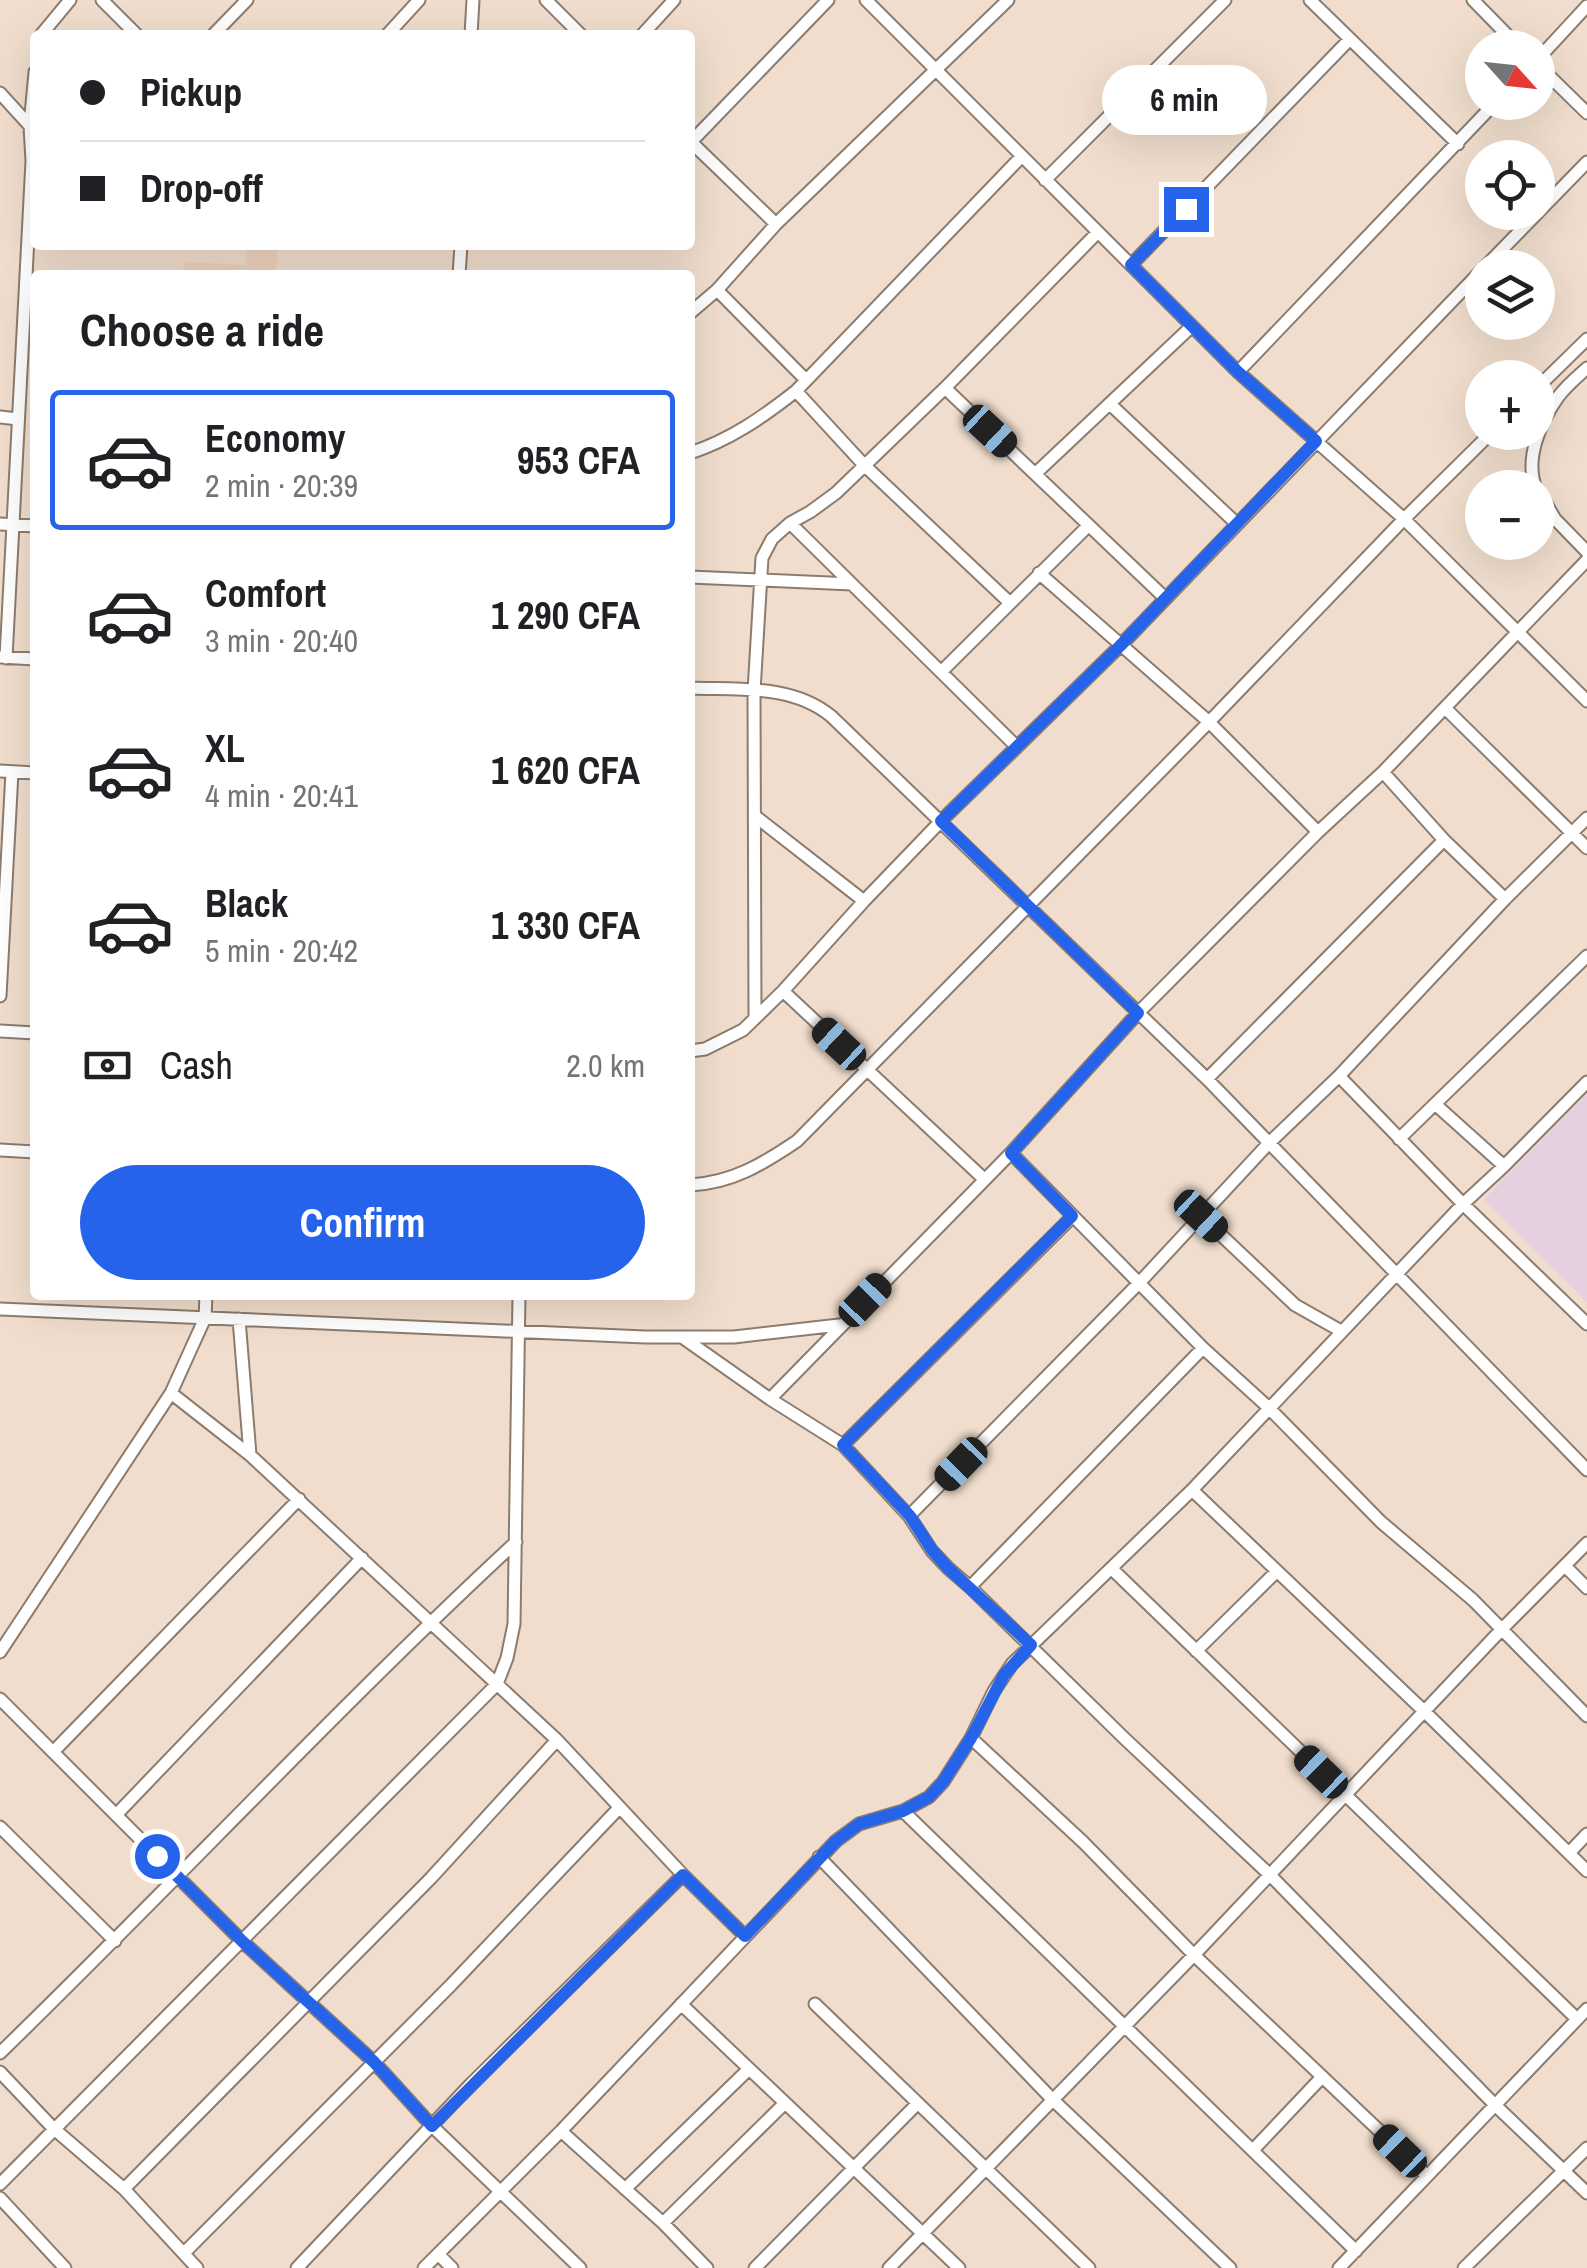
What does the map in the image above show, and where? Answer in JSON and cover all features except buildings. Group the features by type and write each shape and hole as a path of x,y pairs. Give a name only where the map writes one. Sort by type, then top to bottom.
{"street":[{"path":"44,30 70,0"},
{"path":"102,0 132,30"},
{"path":"218,30 248,0"},
{"path":"391,30 419,0"},
{"path":"471,30 473,0"},
{"path":"546,0 576,30"},
{"path":"647,30 674,0"},
{"path":"695,137 828,0"},
{"path":"866,0 1238,372 1404,519 1587,700"},
{"path":"695,309 776,224 1008,0"},
{"path":"1045,180 1224,0"},
{"path":"1310,0 1458,144"},
{"path":"1473,0 1502,30"},
{"path":"1555,43 1587,6"},
{"path":"1131,265 1349,40"},
{"path":"1555,80 1587,113"},
{"path":"0,93 30,126"},
{"path":"1238,372 1480,120"},
{"path":"695,147 776,224"},
{"path":"695,450 766,416 796,391 1022,156"},
{"path":"1501,250 1587,162"},
{"path":"30,225 18,418 6,525 3,658 30,659"},
{"path":"755,1018 754,690 762,558 772,539 836,493 1098,232"},
{"path":"695,1051 743,1030 783,991 941,821 1120,646 1465,288"},
{"path":"717,290 805,380"},
{"path":"1036,473 1192,326"},
{"path":"1555,370 1587,338"},
{"path":"1530,470 1548,413 1560,394 1587,368"},
{"path":"945,388 1165,598"},
{"path":"796,391 864,466 1010,603"},
{"path":"1110,404 1237,524"},
{"path":"0,417 18,418"},
{"path":"695,1183 728,1180 752,1170 797,1141 1474,450"},
{"path":"1555,518 1587,552"},
{"path":"790,523 1016,746"},
{"path":"941,672 1088,526"},
{"path":"770,1399 1011,1153 1138,1013 1383,772 1587,560"},
{"path":"1039,573 1209,722 1318,832"},
{"path":"695,576 852,584"},
{"path":"695,688 788,693 816,703 1207,1079 1587,1470"},
{"path":"1445,708 1587,848"},
{"path":"0,996 6,772"},
{"path":"1383,772 1444,840 1506,899"},
{"path":"755,816 864,901"},
{"path":"910,1516 1587,818"},
{"path":"1207,1079 1444,840"},
{"path":"1399,1139 1587,956"},
{"path":"783,991 984,1179"},
{"path":"0,1031 30,1033"},
{"path":"1339,1076 1587,1324"},
{"path":"424,2268 561,2131 819,1858 859,1824 903,1811 929,1797 971,1738 1004,1675 1031,1645 1192,1490 1396,1273 1587,1082"},
{"path":"1435,1104 1504,1166"},
{"path":"0,1150 30,1152"},
{"path":"1011,1153 1381,1522 1502,1628 1587,1716"},
{"path":"843,1445 1072,1216"},
{"path":"1201,1216 1295,1304 1341,1331"},
{"path":"0,1652 170,1393 204,1318 206,1300"},
{"path":"0,2184 497,1684 514,1624 519,1300"},
{"path":"0,1309 682,1337 734,1337 841,1324"},
{"path":"239,1319 250,1455"},
{"path":"682,1337 843,1445 910,1516 940,1559 1270,1875 1495,2105 1587,2193"},
{"path":"970,1587 1203,1348"},
{"path":"170,1393 250,1455 431,1621 557,1740 745,1936"},
{"path":"1192,1490 1587,1870"},
{"path":"53,1752 299,1499"},
{"path":"0,2053 431,1621 516,1542"},
{"path":"889,2268 1587,1543"},
{"path":"116,1815 362,1558"},
{"path":"1565,1566 1587,1588"},
{"path":"1111,1568 1346,1796 1582,2014 1339,2268"},
{"path":"1196,1651 1277,1571"},
{"path":"0,1699 243,1942 374,2062 432,2126 580,2268"},
{"path":"971,1738 1426,2176"},
{"path":"124,2190 431,1878 557,1740"},
{"path":"184,2253 451,1985 619,1808"},
{"path":"903,1811 1356,2251"},
{"path":"0,1827 114,1941"},
{"path":"1569,1853 1587,1834"},
{"path":"819,1858 1052,2099 1230,2268"},
{"path":"297,2268 432,2126 683,1875"},
{"path":"681,2004 959,2268"},
{"path":"815,2004 1089,2268"},
{"path":"625,2189 749,2069"},
{"path":"0,2072 53,2128 124,2190 198,2268"},
{"path":"1253,2150 1322,2077"},
{"path":"663,2223 784,2102"},
{"path":"755,2268 918,2103"},
{"path":"561,2131 708,2268"},
{"path":"1464,2268 1587,2148"},
{"path":"0,2198 65,2268"},
{"path":"438,2254 452,2268"}],"shaded area":[{"path":"247,250 277,250 276,270 183,270 184,262 246,265"},
{"path":"1587,1094 1587,1302 1484,1199"}],"route":[{"path":"157,1856 243,1942 374,2062 432,2126 683,1875 745,1936 836,1841 859,1824 903,1811 929,1797 971,1738 1004,1675 1031,1645 948,1568 910,1516 843,1445 1072,1216 1011,1153 1138,1013 941,821 1120,646 1316,441 1238,372 1131,265 1186,209"}]}
